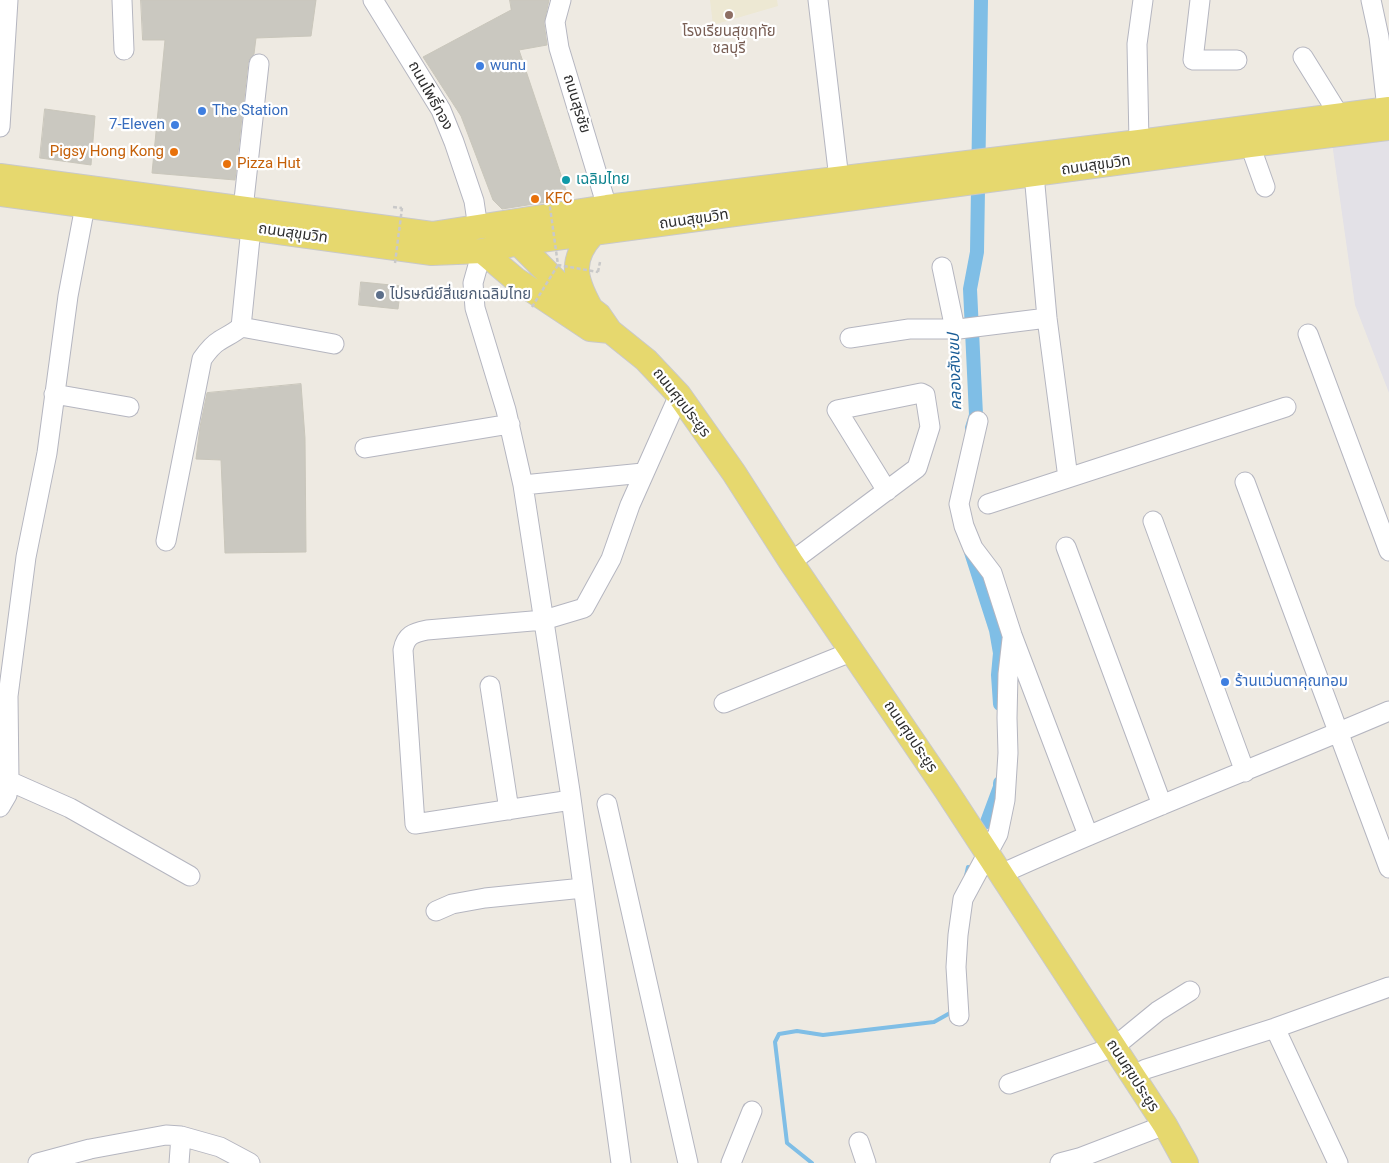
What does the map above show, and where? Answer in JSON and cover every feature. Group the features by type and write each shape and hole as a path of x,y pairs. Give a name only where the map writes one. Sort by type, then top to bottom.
{"main road":[{"name":"ถนนสุขุมวิท","path":"997,169 1034,174 1134,152 1339,115 1388,115"},
{"name":"ถนนสุขุมวิท","path":"0,176 247,218 432,253 482,251 518,243 593,234 970,172 1134,152 1250,145 1388,115"},
{"name":"ถนนสุขุมวิท","path":"0,194 85,206 432,234 607,207 839,179 970,172"},
{"name":"ถนนศุขประยูร","path":"488,226 518,243 559,284 599,315 610,332 646,360 679,395 734,473 791,562 995,865 1164,1125 1186,1163"},
{"path":"482,251 488,226"},
{"path":"590,307 578,283 577,263 583,244 593,234"},
{"name":"ถนนศุขประยูร","path":"482,251 515,279 590,329 610,332"}],"street":[{"path":"0,127 8,0"},
{"path":"122,0 124,50"},
{"name":"ถนนโพธิ์ทอง","path":"373,0 441,110 474,201 488,226"},
{"name":"ถนนสุรชัย","path":"561,0 554,22 559,48 607,207"},
{"path":"818,0 839,179"},
{"path":"1134,152 1137,44 1143,0"},
{"path":"1200,0 1193,60 1237,60"},
{"path":"1370,0 1378,38 1388,115"},
{"path":"1303,57 1339,115"},
{"path":"166,541 202,359 212,347 231,336 241,327 259,64"},
{"path":"1250,145 1266,187"},
{"path":"1034,174 1047,318 1068,478"},
{"path":"0,807 7,795 9,781 4,700 26,557 47,453 68,296 85,206"},
{"path":"482,251 473,283 476,308 510,424 523,485 571,800 621,1163"},
{"path":"942,267 957,329"},
{"path":"850,338 909,329 957,329 1047,318"},
{"path":"241,327 334,344"},
{"path":"1308,334 1389,551"},
{"path":"791,562 887,491 917,468 930,427 926,395 921,393 837,410 887,491"},
{"path":"54,394 128,407"},
{"path":"571,800 415,824 405,641 414,633 427,630 544,620 584,608 611,560 643,473 679,395"},
{"path":"988,504 1286,407"},
{"path":"978,421 959,504 964,526 973,548 992,573 1012,635 1088,835"},
{"path":"366,448 510,424"},
{"path":"523,485 643,473"},
{"path":"1245,482 1389,868"},
{"path":"1153,520 1245,772"},
{"path":"1066,547 1162,805"},
{"path":"995,865 998,834 1005,800 1008,754 1008,674 1012,635"},
{"path":"724,703 851,652"},
{"path":"490,686 509,810"},
{"path":"959,1016 956,967 963,900 995,865 1088,835 1245,772 1389,711"},
{"path":"9,781 70,808 190,876"},
{"path":"607,804 688,1163"},
{"path":"436,911 452,904 485,898 583,888"},
{"path":"1132,1076 1389,987"},
{"path":"1009,1084 1114,1047 1158,1011 1190,991"},
{"path":"1275,1028 1338,1163"},
{"path":"731,1163 752,1112"},
{"path":"1060,1163 1080,1158 1164,1125"},
{"path":"38,1163 91,1156 166,1135 180,1136 220,1147 248,1163"},
{"path":"179,1163 180,1136"},
{"path":"859,1142 866,1163"}],"path":[{"path":"532,307 558,265 548,200"},
{"path":"393,207 402,208 395,263"},
{"path":"558,265 598,272 600,262"}],"shaded area":[{"name":"โรงเรียนสุขฤทัย ชลบุรี","path":"710,0 777,0 778,6 713,25"},
{"path":"1389,128 1389,393 1355,305 1331,136"}],"building":[{"path":"141,0 316,0 311,36 256,38 254,54 248,63 235,180 152,173 165,40 143,40"},
{"path":"510,0 549,0 544,23 547,45 519,50 566,190 547,202 502,209 493,200 461,116 423,57 511,10"},
{"path":"45,109 95,116 91,165 40,158"},
{"name":"ไปรษณีย์สี่แยกเฉลิมไทย","path":"361,282 401,286 398,309 359,305"},
{"path":"301,384 305,438 306,552 225,553 221,460 196,459 207,393"}],"waterway":[{"name":"คลองสังเขป","path":"972,428 976,415 970,289 977,252 981,0"},
{"name":"คลองสังเขป","path":"971,552 996,630 1000,653 998,675 1000,704"},
{"name":"คลองสังเขป","path":"987,822 1000,783"},
{"path":"966,876 968,867"},
{"path":"812,1163 787,1143 775,1042 779,1034 797,1031 823,1035 934,1022 950,1013 951,1010"}],"place":[{"name":"โรงเรียนสุขฤทัย ชลบุรี","path":"729,15"},
{"name":"wunu","path":"480,66"},
{"name":"The Station","path":"202,111"},
{"name":"7-Eleven","path":"175,125"},
{"name":"Pigsy Hong Kong","path":"174,152"},
{"name":"Pizza Hut","path":"227,164"},
{"name":"เฉลิมไทย","path":"566,180"},
{"name":"KFC","path":"535,199"},
{"name":"ไปรษณีย์สี่แยกเฉลิมไทย","path":"380,295"},
{"name":"ร้านแว่นตาคุณทอม","path":"1225,682"}]}
